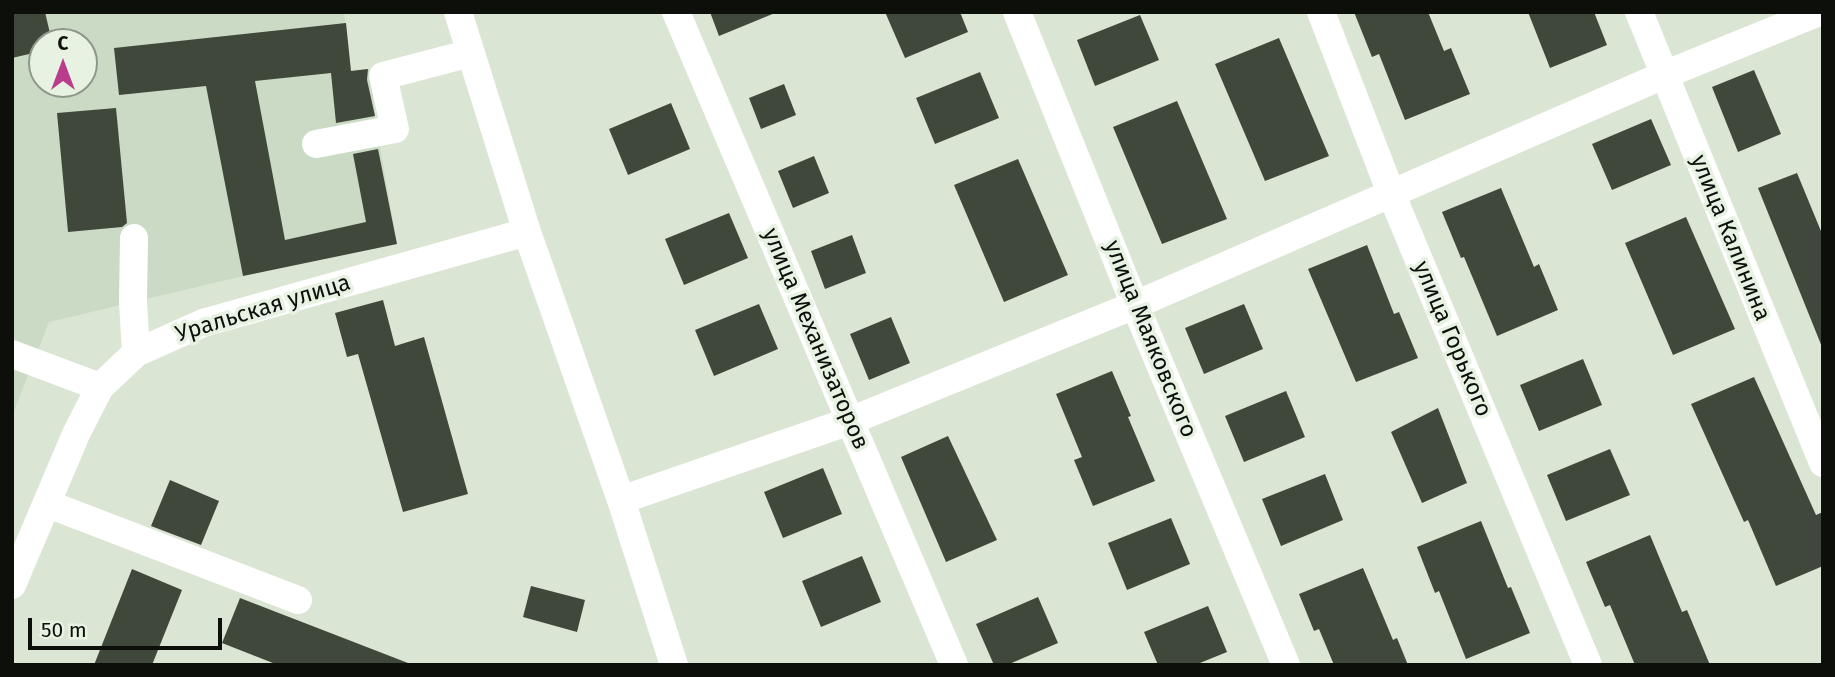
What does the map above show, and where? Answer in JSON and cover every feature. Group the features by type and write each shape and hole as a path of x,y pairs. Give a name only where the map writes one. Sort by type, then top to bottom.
{"street":[{"path":"458,12 527,232 621,500 674,665"},
{"name":"улица Механизаторов","path":"676,12 954,665"},
{"name":"улица Маяковского","path":"1017,12 1135,305 1286,665"},
{"name":"улица Горького","path":"1321,12 1391,193 1588,665"},
{"name":"улица Калинина","path":"1639,12 1823,463"},
{"path":"621,500 850,421 1135,305 1664,75 1819,12"},
{"path":"316,144 395,129 383,76 471,53"},
{"name":"Уральская улица","path":"12,585 76,434 100,387 136,353 203,323 527,232"},
{"path":"134,238 133,302 136,353"},
{"path":"12,354 100,387"},
{"path":"48,504 298,600"}],"shaded area":[{"path":"12,12 344,12 351,70 370,69 376,124 397,244 243,276 49,322 12,416"}],"building":[{"path":"12,12 45,12 49,28 28,28 28,54 12,58"},
{"path":"710,12 775,12 775,13 719,36"},
{"path":"885,12 960,12 968,32 905,58"},
{"path":"1354,12 1428,12 1444,51 1451,48 1470,94 1405,120 1379,54 1372,57"},
{"path":"1528,12 1594,12 1607,45 1550,68"},
{"path":"1140,15 1159,60 1095,86 1077,40"},
{"path":"346,23 351,71 368,69 367,80 375,116 336,123 331,73 255,81 285,240 366,222 353,154 378,149 397,244 243,276 206,86 119,95 114,48"},
{"path":"1279,38 1329,156 1265,181 1215,64"},
{"path":"1754,70 1781,134 1738,152 1712,87"},
{"path":"980,72 999,118 935,144 916,98"},
{"path":"784,84 796,115 761,129 749,98"},
{"path":"1177,101 1227,219 1162,244 1113,127"},
{"path":"671,103 690,149 628,175 609,129"},
{"path":"116,108 127,223 122,227 68,232 57,113"},
{"path":"1651,119 1671,165 1612,190 1592,144"},
{"path":"814,156 829,193 793,208 778,171"},
{"path":"1018,159 1068,275 1004,302 954,185"},
{"path":"1797,173 1823,236 1822,347 1758,188"},
{"path":"1501,188 1534,267 1539,264 1558,310 1497,336 1442,212"},
{"path":"729,213 748,258 684,285 665,239"},
{"path":"1686,217 1735,329 1673,355 1625,243"},
{"path":"852,235 866,273 825,289 811,251"},
{"path":"1367,245 1394,314 1399,312 1418,358 1356,382 1308,269"},
{"path":"383,300 395,346 424,337 468,494 403,512 358,354 347,357 335,313"},
{"path":"759,304 778,349 714,376 695,330"},
{"path":"1244,304 1263,349 1204,374 1185,328"},
{"path":"891,317 910,363 869,380 850,334"},
{"path":"1583,359 1602,405 1539,431 1520,385"},
{"path":"1112,371 1155,481 1093,506 1074,460 1082,457 1056,394"},
{"path":"1754,377 1816,515 1823,512 1823,566 1776,586 1748,520 1744,522 1691,404"},
{"path":"1286,391 1305,437 1244,462 1225,416"},
{"path":"1438,408 1467,483 1422,503 1391,432"},
{"path":"948,436 997,540 946,562 901,457"},
{"path":"1610,449 1630,495 1566,521 1547,475"},
{"path":"823,468 842,514 783,538 764,492"},
{"path":"1325,474 1343,520 1281,546 1262,499"},
{"path":"170,480 219,501 201,545 151,526"},
{"path":"1171,518 1190,564 1127,590 1108,543"},
{"path":"1481,521 1508,588 1511,587 1530,633 1466,659 1439,591 1435,593 1417,547"},
{"path":"1650,535 1682,612 1687,610 1710,665 1635,665 1610,605 1605,607 1586,562"},
{"path":"862,556 881,602 821,627 802,581"},
{"path":"1363,568 1393,640 1397,638 1408,665 1334,665 1319,629 1314,631 1299,594"},
{"path":"132,569 182,590 152,665 94,665"},
{"path":"531,586 585,600 577,632 523,617"},
{"path":"1038,597 1058,643 1007,665 994,665 976,624"},
{"path":"240,598 408,665 278,665 222,643"},
{"path":"1208,606 1227,652 1195,665 1158,665 1144,632"}]}
